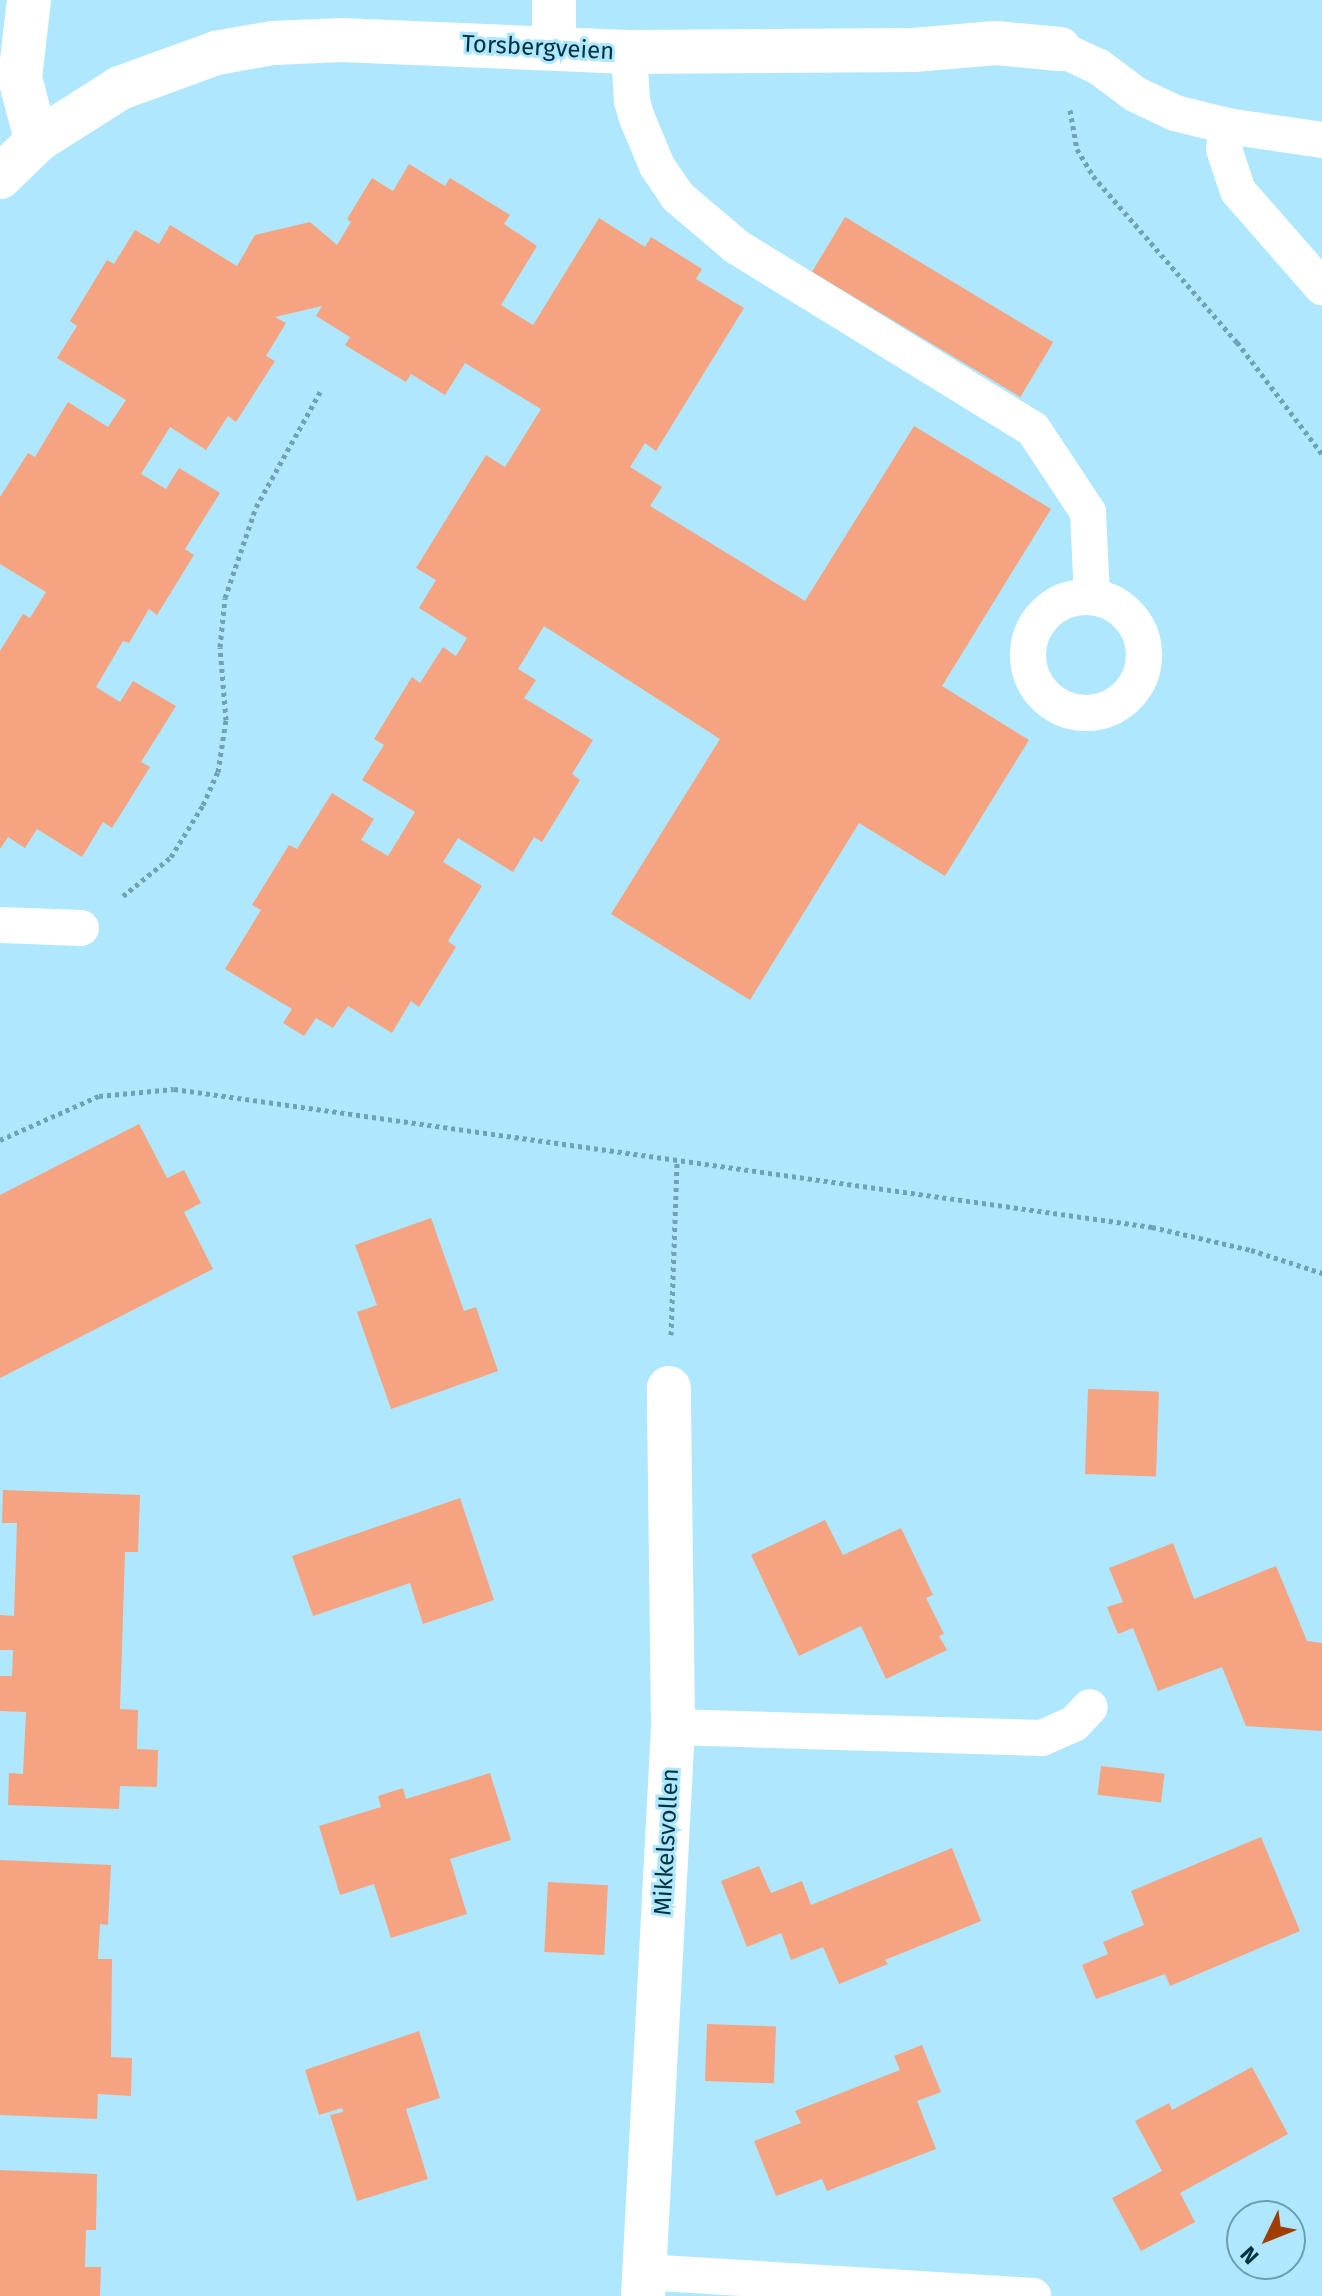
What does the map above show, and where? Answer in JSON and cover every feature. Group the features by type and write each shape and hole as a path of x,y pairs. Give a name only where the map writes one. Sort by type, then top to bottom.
{"street":[{"path":"29,0 20,78 37,140"},
{"path":"554,0 554,48"},
{"name":"Torsbergveien","path":"0,177 37,140 120,88 216,53 273,43 341,40 629,52 914,50 996,43 1060,49"},
{"name":"Mikkelsvollen","path":"643,2284 673,1727 669,1388"}],"lane":[{"path":"1060,49 1099,67 1135,94 1175,113 1227,126 1322,140"},
{"path":"629,52 632,101 637,118 657,166 678,197 737,247 1033,429 1088,512 1092,596"},
{"path":"1227,126 1224,149 1238,191 1322,287"},
{"path":"0,925 81,928"},
{"path":"673,1727 1042,1738 1074,1724 1090,1707"},
{"path":"643,2284 1033,2296"}],"path":[{"path":"1060,49 1077,149 1093,176 1237,342 1322,454"},
{"path":"81,928 171,857 203,805 218,772 226,720 220,647 225,598 256,507 320,392"},
{"path":"0,1140 99,1096 174,1089 1152,1227 1251,1250 1322,1273"},
{"path":"669,1388 677,1160"}],"building":[{"path":"409,164 445,186 450,178 510,215 504,224 537,246 501,305 533,325 599,218 645,247 651,237 702,269 696,279 744,308 656,451 645,443 630,467 662,487 650,506 805,601 914,426 1051,509 942,686 1029,740 945,876 859,823 750,1000 611,914 720,739 544,626 518,669 536,680 524,698 593,740 572,774 580,780 542,842 534,837 513,872 458,838 443,862 482,886 448,941 456,947 419,1007 411,1001 392,1033 348,1006 333,1028 316,1018 304,1036 283,1023 292,1009 225,969 261,910 252,905 289,845 297,849 332,793 374,819 361,840 388,856 415,812 362,780 384,745 374,739 412,677 420,683 443,647 456,656 467,638 419,608 436,580 416,568 486,455 505,467 541,409 465,363 445,395 411,374 406,382 345,345 350,337 316,316 322,306 275,317 286,323 266,356 275,361 236,422 228,416 206,450 170,427 141,474 166,489 179,468 220,493 185,549 194,555 157,615 149,609 129,643 123,641 96,687 120,702 133,681 176,706 141,762 150,767 112,828 103,822 82,857 37,829 25,848 8,837 0,849 0,651 23,614 30,618 46,592 0,564 0,497 28,453 35,457 68,402 108,427 126,400 57,358 77,326 70,321 107,260 114,264 135,230 159,244 170,225 237,266 255,235 310,222 337,245 351,222 347,219 372,178 393,191"},
{"path":"845,217 1053,342 1020,397 812,272"},
{"path":"139,1124 167,1178 184,1170 201,1203 184,1212 213,1269 0,1378 0,1195"},
{"path":"431,1218 464,1311 476,1307 498,1371 391,1409 357,1312 377,1305 355,1245"},
{"path":"1088,1389 1159,1391 1156,1476 1085,1474"},
{"path":"3,1490 140,1495 138,1552 125,1552 120,1709 138,1710 137,1749 158,1750 157,1787 120,1786 119,1809 8,1805 9,1773 23,1774 26,1712 0,1711 0,1676 12,1676 13,1650 0,1650 0,1615 14,1616 17,1523 2,1523"},
{"path":"460,1498 494,1600 423,1624 410,1583 313,1616 292,1556"},
{"path":"825,1520 843,1555 901,1528 933,1595 926,1598 944,1634 939,1636 947,1650 886,1679 861,1626 799,1656 751,1555"},
{"path":"1173,1543 1194,1599 1276,1566 1307,1641 1322,1643 1322,1731 1246,1726 1222,1667 1158,1691 1133,1628 1118,1634 1107,1607 1123,1602 1109,1568"},
{"path":"1101,1766 1165,1774 1161,1803 1097,1795"},
{"path":"490,1773 511,1840 450,1859 467,1914 391,1938 374,1884 340,1895 319,1826 381,1807 378,1796 403,1788 406,1799"},
{"path":"1261,1837 1300,1931 1170,1986 1165,1974 1096,1999 1082,1965 1108,1954 1103,1942 1144,1925 1131,1891"},
{"path":"952,1848 981,1921 885,1960 888,1964 839,1984 823,1947 791,1960 781,1933 747,1947 721,1881 759,1866 771,1893 802,1881 811,1905"},
{"path":"0,1860 111,1865 108,1925 100,1924 98,1959 112,1959 111,2057 132,2058 131,2096 98,2094 97,2119 0,2115"},
{"path":"548,1882 608,1885 604,1955 544,1952"},
{"path":"707,2024 776,2026 774,2083 705,2081"},
{"path":"419,2031 440,2098 406,2109 428,2179 357,2201 330,2115 343,2112 342,2108 319,2115 305,2070"},
{"path":"922,2045 941,2092 917,2101 936,2149 827,2191 822,2179 776,2196 754,2141 801,2123 795,2111 900,2070 894,2056"},
{"path":"1252,2067 1288,2134 1180,2193 1195,2222 1141,2251 1112,2198 1162,2171 1135,2121 1169,2103 1172,2110"},
{"path":"0,2170 97,2174 96,2230 86,2230 85,2267 101,2267 100,2296 0,2296"}]}
